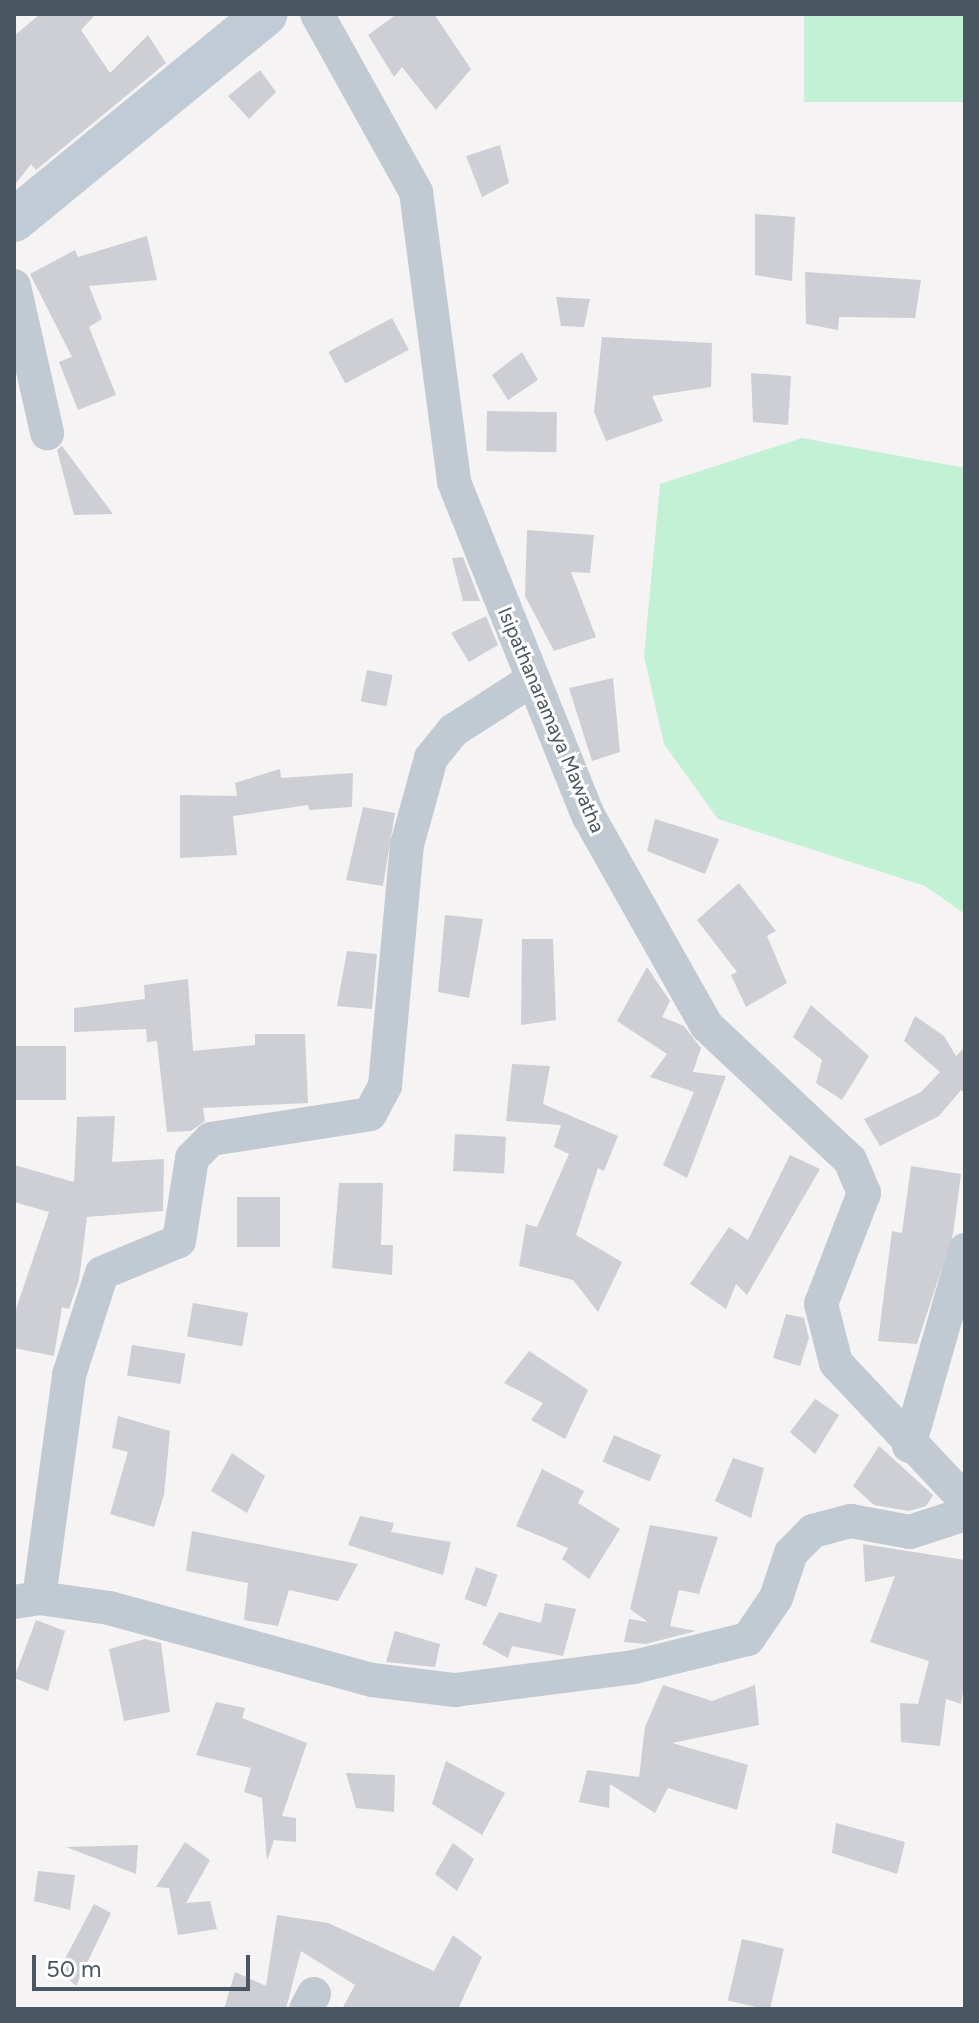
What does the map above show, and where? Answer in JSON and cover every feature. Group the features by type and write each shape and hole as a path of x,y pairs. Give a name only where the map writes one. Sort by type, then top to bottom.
{"street":[{"path":"14,220 266,14"},
{"name":"Isipathanaramaya Mawatha","path":"317,14 416,192 454,482 589,817 706,1025 850,1160 864,1193 821,1304 836,1363 909,1446 965,1500"},
{"path":"14,286 47,433"},
{"path":"533,679 454,730 431,758 407,845 385,1086 370,1114 211,1139 192,1158 179,1241 102,1273 69,1375 26,1600 109,1608 372,1680 455,1690 634,1667 748,1639 776,1598 791,1553 813,1531 851,1521 910,1532 965,1514"},
{"path":"909,1446 965,1250"}],"green space":[{"path":"804,14 965,14 965,102 804,102"},
{"path":"802,438 965,468 965,914 925,886 718,819 664,744 644,656 660,484"}],"building":[{"path":"40,14 96,14 81,30 110,73 148,35 166,63 36,170 31,164 14,186 14,36"},
{"path":"397,14 434,14 471,69 436,110 402,67 394,77 368,35"},
{"path":"260,70 276,92 249,119 228,96"},
{"path":"500,145 509,183 482,197 466,156"},
{"path":"755,214 795,217 792,281 755,275"},
{"path":"147,236 157,280 89,286 102,319 89,327 116,395 78,410 59,362 72,357 30,274 75,250 78,257"},
{"path":"805,272 921,280 915,318 839,317 838,330 806,324"},
{"path":"556,297 590,299 584,327 561,326"},
{"path":"392,318 409,350 345,384 328,352"},
{"path":"602,337 712,343 711,387 652,396 663,421 606,441 594,412"},
{"path":"522,352 538,380 508,400 492,375"},
{"path":"751,373 791,376 788,425 753,422"},
{"path":"487,411 557,412 556,452 486,451"},
{"path":"62,446 113,514 74,515 57,450"},
{"path":"527,530 594,535 590,573 571,572 596,637 554,651 525,596"},
{"path":"463,557 480,601 463,601 452,558"},
{"path":"486,616 498,645 469,662 451,633"},
{"path":"367,670 393,675 386,706 361,701"},
{"path":"613,678 620,752 592,761 569,688"},
{"path":"280,769 281,778 353,773 352,807 309,810 308,805 233,816 237,855 180,858 180,795 237,796 235,783"},
{"path":"363,807 395,813 383,886 346,880"},
{"path":"655,819 719,839 705,874 647,851"},
{"path":"739,883 776,931 767,936 787,983 746,1007 731,975 737,972 697,920"},
{"path":"445,915 483,919 469,998 438,992"},
{"path":"522,939 553,939 556,1020 521,1025"},
{"path":"347,951 377,954 372,1009 337,1006"},
{"path":"647,967 670,1001 662,1017 684,1026 701,1048 693,1072 726,1076 687,1178 663,1165 694,1092 650,1077 667,1054 617,1021"},
{"path":"188,979 193,1051 255,1045 255,1034 305,1034 308,1103 203,1108 205,1121 191,1131 167,1132 157,1041 147,1042 146,1029 74,1032 74,1008 145,999 144,985"},
{"path":"811,1005 869,1056 842,1100 816,1083 822,1060 793,1037"},
{"path":"915,1016 944,1036 956,1056 965,1047 965,1093 961,1090 939,1116 880,1146 864,1119 921,1092 940,1072 904,1041"},
{"path":"14,1046 66,1046 66,1100 14,1100"},
{"path":"512,1064 550,1066 543,1104 618,1136 604,1171 598,1168 576,1235 622,1262 598,1312 573,1280 519,1266 526,1224 537,1227 569,1154 554,1147 561,1125 506,1121"},
{"path":"115,1116 112,1162 164,1159 163,1211 87,1217 79,1280 69,1309 62,1307 54,1356 14,1348 14,1315 49,1212 14,1202 14,1165 74,1182 77,1117"},
{"path":"455,1134 506,1137 504,1174 453,1171"},
{"path":"790,1155 820,1169 747,1295 736,1284 726,1309 690,1284 729,1227 748,1240"},
{"path":"911,1166 961,1174 953,1234 917,1344 878,1341 892,1231 902,1233"},
{"path":"339,1183 383,1183 381,1245 393,1245 392,1275 332,1268"},
{"path":"237,1197 280,1197 280,1247 237,1247"},
{"path":"193,1303 248,1313 242,1346 187,1336"},
{"path":"786,1314 804,1318 809,1338 800,1366 773,1358"},
{"path":"132,1345 185,1353 180,1384 127,1376"},
{"path":"529,1351 588,1390 565,1439 531,1420 543,1403 504,1383"},
{"path":"815,1399 839,1415 815,1454 790,1432"},
{"path":"118,1416 170,1431 164,1495 154,1527 110,1514 128,1452 112,1448"},
{"path":"614,1435 661,1455 650,1482 603,1462"},
{"path":"879,1446 933,1495 926,1506 909,1511 874,1505 853,1486"},
{"path":"232,1453 265,1476 247,1513 211,1491"},
{"path":"733,1458 764,1468 751,1518 715,1501"},
{"path":"542,1469 584,1491 578,1503 620,1529 589,1579 562,1559 568,1548 516,1526"},
{"path":"360,1516 394,1523 391,1532 451,1542 443,1575 348,1545"},
{"path":"650,1525 718,1537 699,1594 679,1590 670,1626 696,1631 646,1644 624,1642 629,1619 648,1622 630,1609"},
{"path":"192,1531 358,1564 338,1601 289,1590 278,1626 244,1620 248,1583 186,1571"},
{"path":"863,1544 965,1560 965,1680 961,1704 946,1699 940,1746 901,1742 900,1703 918,1704 929,1661 870,1642 895,1576 865,1582"},
{"path":"476,1567 498,1575 486,1607 464,1599"},
{"path":"545,1603 576,1609 563,1656 512,1646 508,1658 482,1644 499,1612 541,1623"},
{"path":"36,1620 65,1631 48,1691 14,1678"},
{"path":"395,1631 440,1644 435,1667 386,1662"},
{"path":"145,1639 161,1643 170,1712 124,1721 109,1649"},
{"path":"663,1685 712,1701 755,1685 759,1725 672,1743 748,1765 737,1810 668,1788 655,1813 610,1784 609,1808 579,1802 587,1770 639,1777 645,1727"},
{"path":"216,1702 245,1708 242,1718 307,1743 282,1816 296,1818 296,1842 274,1840 267,1861 262,1798 244,1792 251,1768 196,1755"},
{"path":"446,1761 505,1793 482,1835 432,1804"},
{"path":"346,1773 395,1775 394,1812 356,1808"},
{"path":"836,1823 905,1842 897,1874 832,1853"},
{"path":"185,1842 210,1860 186,1903 210,1901 217,1929 178,1935 169,1888 156,1887"},
{"path":"453,1843 474,1859 457,1891 435,1874"},
{"path":"138,1845 136,1874 66,1847"},
{"path":"38,1871 75,1875 70,1910 34,1901"},
{"path":"94,1904 111,1913 76,1986 59,1970"},
{"path":"277,1915 328,1923 434,1971 453,1935 482,1957 458,2009 342,2009 355,1985 301,1951 286,2009 224,2009 235,1972 266,1986"},
{"path":"742,1939 784,1949 770,2009 728,2000"}]}
